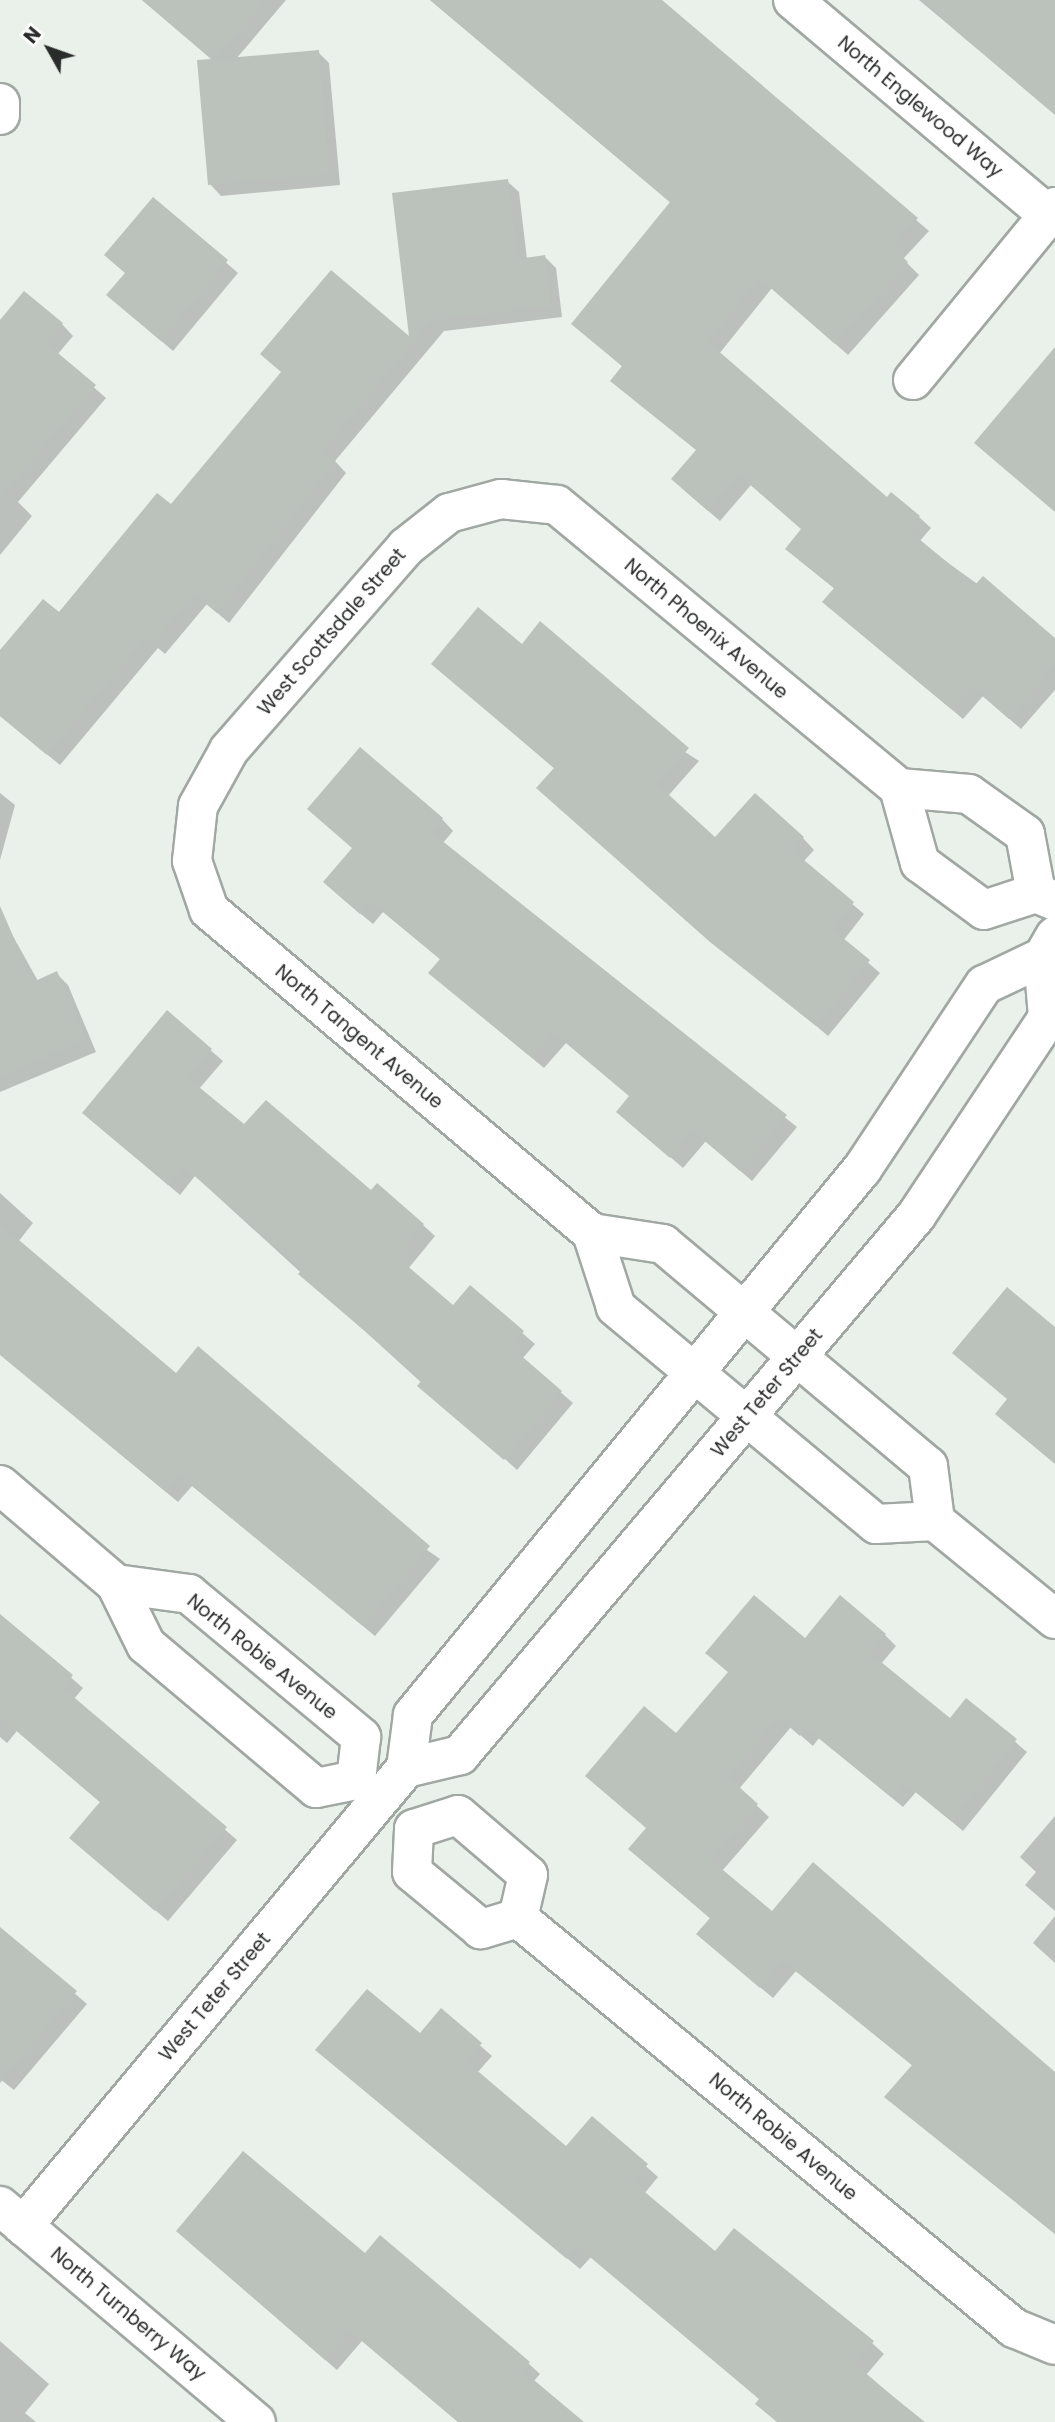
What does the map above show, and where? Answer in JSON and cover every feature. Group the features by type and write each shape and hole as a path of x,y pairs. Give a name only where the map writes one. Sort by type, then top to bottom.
{"street":[{"name":"North Englewood Way","path":"793,0 1051,211"},
{"path":"0,104 0,115"},
{"path":"913,380 1051,211"},
{"name":"North Phoenix Avenue","path":"501,499 557,505 899,788"},
{"name":"West Scottsdale Street","path":"198,806 229,750 406,547 449,513 501,499"},
{"path":"899,788 969,794 1025,834 1046,897 984,910 920,863 899,788"},
{"name":"North Tangent Avenue","path":"198,806 192,861 209,911 592,1233"},
{"name":"West Teter Street","path":"406,1768 413,1715 746,1314 862,1169 984,985 1049,947"},
{"name":"West Teter Street","path":"12,2216 368,1790 406,1768 460,1755 916,1216 1024,1059 1048,1017 1049,947"},
{"path":"935,1521 928,1466 663,1244 592,1233 616,1307 876,1524 935,1521 1055,1619"},
{"path":"0,1485 116,1584 146,1645 316,1788 368,1790 414,1829"},
{"name":"North Robie Avenue","path":"116,1584 189,1594 361,1737 368,1790"},
{"path":"458,1815 528,1875 518,1917 481,1929 412,1872 414,1829 458,1815"},
{"name":"North Robie Avenue","path":"518,1917 1014,2328 1055,2345"},
{"name":"North Turnberry Way","path":"12,2216 256,2422"}],"building":[{"path":"142,0 265,0 215,59 319,50 329,174 208,185 197,60 211,59"},
{"path":"430,0 662,0 918,218 892,247 908,262 835,344 759,278 708,342 887,497 891,492 920,516 908,530 975,585 983,576 1055,638 1055,665 1009,719 971,686 951,709 822,602 834,588 785,549 801,529 739,475 708,511 671,479 696,450 610,381 622,366 571,324 670,202"},
{"path":"925,0 1055,0 1055,115 956,31"},
{"path":"508,179 518,259 545,255 551,306 432,320 323,450 336,460 217,613 194,594 153,644 145,638 47,755 0,716 0,650 43,599 59,612 157,493 171,504 281,372 260,354 331,270 409,336 392,193"},
{"path":"153,197 228,260 161,341 106,295 125,273 104,255"},
{"path":"24,291 63,323 46,343 96,385 0,499 0,320"},
{"path":"1055,347 1055,512 974,443"},
{"path":"478,607 522,644 540,621 689,748 657,784 715,837 755,793 804,837 792,850 854,902 832,929 870,960 816,1026 710,942 536,788 554,768 431,664"},
{"path":"360,747 443,818 431,832 787,1115 740,1171 693,1131 670,1158 616,1112 629,1096 553,1032 532,1058 428,973 440,959 371,902 360,914 323,882 352,848 307,809"},
{"path":"0,906 33,982 57,971 86,1040 0,1076"},
{"path":"167,1010 212,1049 188,1078 244,1124 266,1100 371,1190 377,1183 424,1224 397,1257 453,1305 470,1285 524,1331 511,1347 562,1391 504,1460 417,1386 422,1380 298,1274 303,1269 183,1166 168,1185 82,1113"},
{"path":"0,1224 176,1373 198,1346 430,1546 363,1626 179,1475 166,1492 0,1355"},
{"path":"1007,1287 1055,1327 1055,1464 995,1414 1007,1399 952,1353"},
{"path":"754,1595 805,1638 840,1595 886,1634 870,1653 950,1718 966,1698 1017,1739 951,1821 903,1782 891,1797 806,1728 800,1736 778,1717 728,1777 758,1804 711,1860 772,1911 813,1862 1055,2072 1055,2234 884,2097 912,2065 783,1961 760,1988 696,1934 710,1918 628,1849 646,1828 585,1776 644,1706 676,1733 728,1672 705,1653"},
{"path":"0,1614 73,1675 63,1688 227,1827 155,1911 69,1838 100,1802 0,1717"},
{"path":"0,1927 77,1991 0,2083"},
{"path":"367,1989 420,2033 441,2008 482,2043 466,2061 566,2146 592,2116 648,2164 633,2182 715,2251 734,2228 874,2341 855,2364 923,2422 777,2422 755,2404 759,2399 578,2247 567,2259 315,2050"},
{"path":"243,2151 365,2253 380,2235 530,2362 522,2370 584,2422 458,2422 350,2331 325,2360 176,2231"}]}
